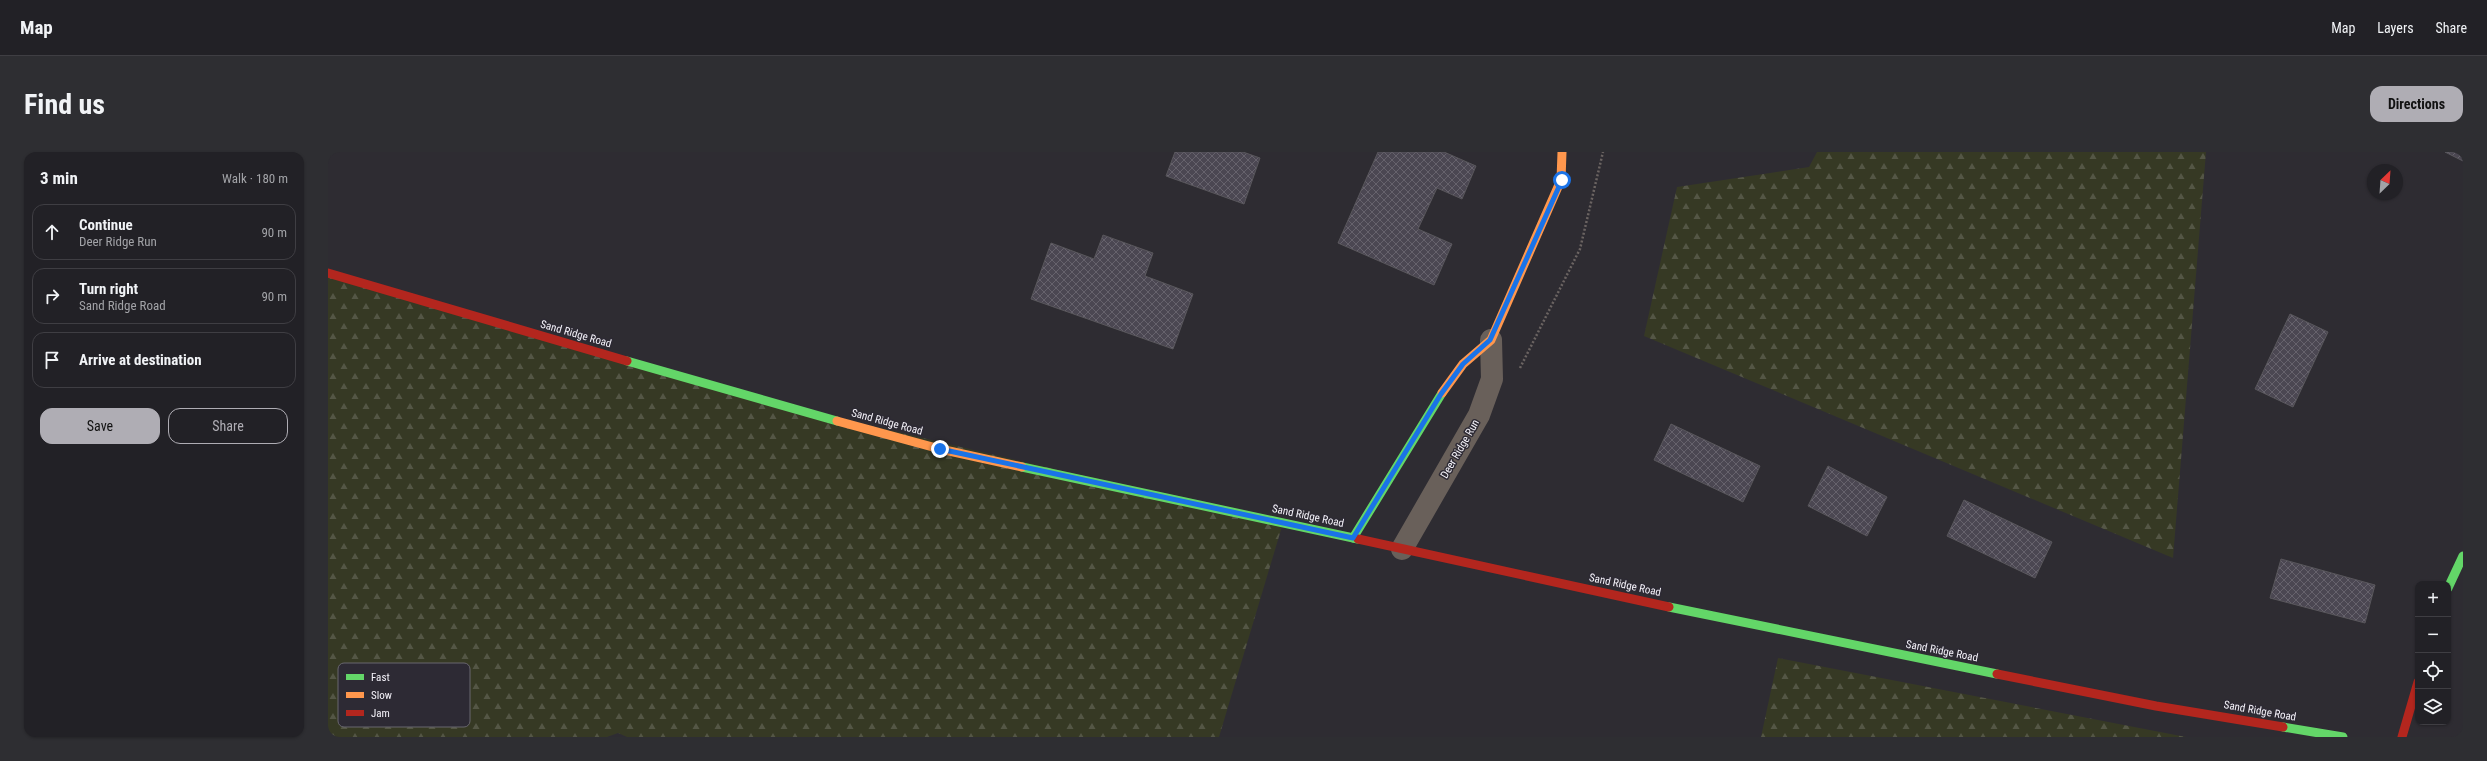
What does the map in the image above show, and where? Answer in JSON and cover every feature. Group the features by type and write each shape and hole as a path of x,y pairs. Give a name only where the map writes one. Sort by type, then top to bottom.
{"street":[{"name":"Deer Ridge Run","path":"1353,538 1441,394 1463,364 1490,340 1562,180 1562,152"},
{"name":"Sand Ridge Road","path":"328,273 745,396 940,449 1816,638 2156,706 2343,737"},
{"name":"Deer Ridge Run","path":"1402,549 1479,415 1492,379 1490,340"},
{"path":"2451,582 2463,556"},
{"path":"2402,737 2416,689"}],"path":[{"path":"1519,369 1580,249 1603,152"}],"green space":[{"path":"1817,152 2206,152 2173,558 1644,336 1677,187 1809,167"},
{"path":"328,275 745,396 1283,523 1219,737 627,737 618,733 607,737 328,737"},
{"path":"1778,658 2186,737 1761,737"}],"building":[{"path":"1175,152 1243,152 1260,158 1244,204 1166,176"},
{"path":"1378,152 1444,152 1476,166 1462,199 1437,188 1418,229 1452,244 1434,285 1338,243"},
{"path":"2445,152 2463,152 2463,161"},
{"path":"1103,235 1153,253 1145,276 1193,294 1173,349 1031,299 1051,243 1094,259"},
{"path":"2290,314 2328,332 2293,407 2255,389"},
{"path":"1671,424 1760,466 1743,502 1654,460"},
{"path":"1828,466 1887,497 1867,536 1808,506"},
{"path":"1964,500 2052,542 2035,578 1947,536"},
{"path":"2281,559 2375,585 2365,623 2270,598"}],"traffic: fast":[{"path":"627,361 837,421"},
{"path":"1353,538 1442,393"},
{"path":"1022,467 1358,539"},
{"path":"2451,582 2463,556"},
{"path":"1669,607 1997,674"},
{"path":"2283,727 2343,737"}],"traffic: slow":[{"path":"1442,393 1463,364 1491,340 1561,180 1562,152"},
{"path":"837,421 940,449 1022,467"}],"traffic: jam":[{"path":"328,273 627,361"},
{"path":"1358,539 1669,607"},
{"path":"1997,674 2156,706 2283,727"},
{"path":"2402,737 2416,689"}],"route":[{"path":"940,449 1353,538 1441,394 1463,364 1490,340 1562,180"}]}
